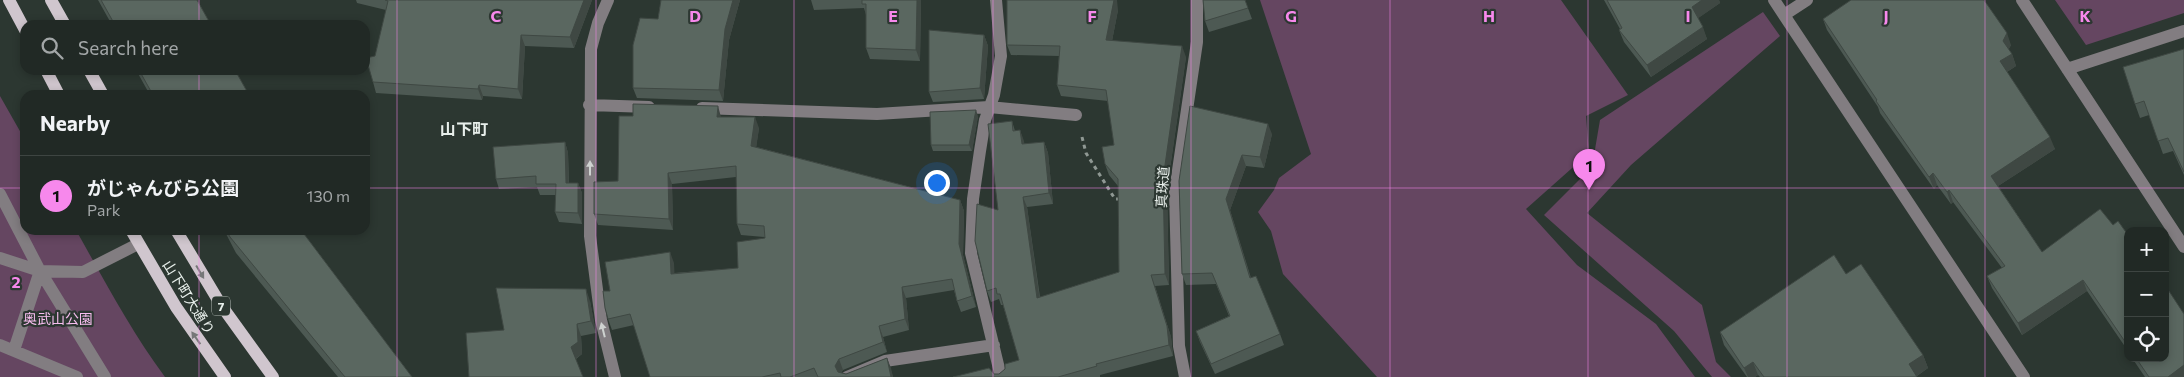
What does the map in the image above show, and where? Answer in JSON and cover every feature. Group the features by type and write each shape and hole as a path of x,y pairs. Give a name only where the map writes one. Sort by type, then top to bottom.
{"main road":[{"path":"9,0 20,21"},
{"path":"51,0 62,20"},
{"path":"49,75 56,90"},
{"path":"92,75 99,90"},
{"name":"山下町大通り","path":"134,235 194,336 225,377"},
{"name":"山下町大通り","path":"179,235 221,305 273,377"}],"street":[{"path":"608,0 598,23 591,49 589,105 590,236 601,320 615,377"},
{"path":"996,0 1001,56 990,107 985,120 974,199 971,253 1001,377"},
{"name":"真珠道","path":"1185,377 1179,346 1174,191 1197,42 1197,0"},
{"path":"1774,0 2024,377"},
{"path":"1784,15 1807,0"},
{"path":"2022,0 2184,247"},
{"path":"2067,69 2184,31"},
{"path":"589,105 659,107"},
{"path":"689,108 877,114 990,107 1076,115"},
{"path":"0,194 20,232"},
{"path":"21,235 40,271 105,377"},
{"path":"0,258 40,271 83,272 138,244"},
{"path":"14,350 40,271"},
{"path":"0,345 77,377"},
{"path":"847,377 885,361 994,345"}],"path":[{"path":"1076,115 1086,153 1116,199 1125,198"}],"green space":[{"path":"1260,0 1561,0 1628,95 1586,116 1589,153 1526,209 1577,265 1656,324 1695,377 1377,377 1283,274 1271,231 1258,212 1274,190 1279,178 1311,154"},
{"path":"2055,0 2184,0 2184,13 2086,45"},
{"path":"1763,12 1780,36 1631,165 1587,213 1702,305 1716,362 1731,377 1712,377 1674,331 1544,215 1592,167 1600,120"},
{"name":"奥武山公園","path":"0,96 20,131 20,235 79,235 129,323 165,377 0,377"}],"building":[{"path":"101,0 197,0 208,20 112,20"},
{"path":"385,0 584,0 570,37 521,35 518,89 479,85 478,89 373,82 370,72 370,57 375,56 388,1"},
{"path":"661,0 733,0 725,29 719,90 633,88 633,45 640,18 658,19"},
{"path":"862,0 917,0 916,50 866,48 866,4 862,4"},
{"path":"1007,0 1114,0 1106,40 1182,46 1163,179 1165,274 1151,275 1167,326 1169,345 1096,364 1097,366 1058,377 953,377 989,368 994,374 999,374 1005,369 1005,364 1019,360 1000,294 997,294 996,288 987,291 975,241 977,204 998,210 988,124 1012,121 1013,131 1020,130 1022,144 1044,142 1049,193 1023,197 1037,298 1119,272 1118,179 1105,164 1102,147 1114,145 1106,90 1057,85 1060,46 1007,45"},
{"path":"1203,0 1245,0 1248,8 1205,21"},
{"path":"1607,0 1702,0 1692,7 1703,27 1647,65 1619,30 1622,28"},
{"path":"1851,0 1984,0 2007,33 2003,41 2012,54 2000,61 2050,137 1991,176 2042,252 2100,209 2113,225 2118,221 2124,229 2124,340 2083,280 2018,323 1987,276 2005,266 1949,190 1947,192 1933,173 1929,177 1876,101 1823,19"},
{"path":"929,30 984,35 980,88 929,92"},
{"path":"2184,49 2184,172 2168,138 2158,141 2144,101 2135,104 2123,67"},
{"path":"142,75 238,75 246,90 150,90"},
{"path":"633,104 718,106 717,117 755,117 751,146 960,200 959,244 972,296 957,301 952,279 902,287 905,319 879,326 883,342 839,359 835,366 838,372 846,374 887,358 891,377 818,377 814,368 790,377 781,377 780,373 762,377 650,377 630,314 608,319 603,291 610,291 605,262 670,252 671,274 738,268 737,242 765,238 764,226 737,224 736,166 668,173 669,219 594,214 594,182 618,181 619,116 633,116"},
{"path":"1190,106 1268,124 1260,157 1242,155 1226,199 1250,278 1256,276 1280,334 1211,364 1196,331 1230,316 1212,273 1182,274 1179,181"},
{"path":"976,110 969,145 931,145 930,112"},
{"path":"565,142 566,183 578,183 578,213 555,212 556,184 536,184 536,176 496,179 493,147"},
{"path":"229,235 305,235 412,377 345,377"},
{"path":"1834,255 1846,274 1861,264 1923,355 1909,364 1917,377 1764,377 1753,362 1744,368 1720,332"},
{"path":"496,288 586,289 591,321 577,324 578,342 571,347 583,377 469,377 466,333 504,330"},
{"path":"2169,291 2184,314 2184,365 2168,377 2149,377 2139,362 2169,362"}],"place":[{"name":"がじゃんびら公園","path":"1589,190"}],"district":[{"name":"山下町","path":"464,128"}]}
